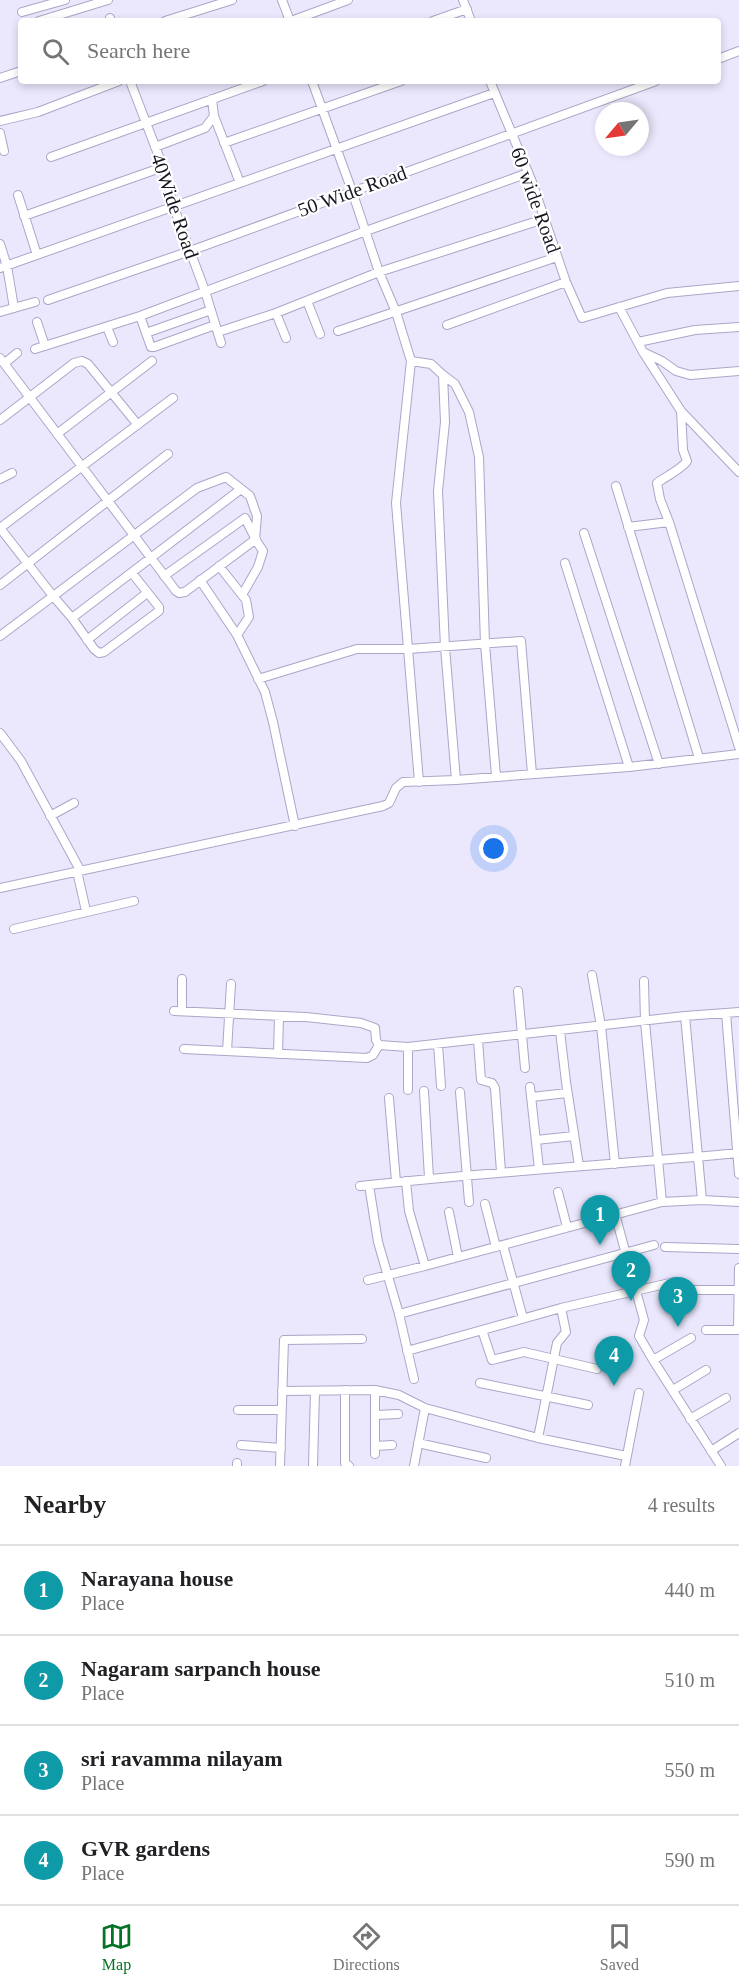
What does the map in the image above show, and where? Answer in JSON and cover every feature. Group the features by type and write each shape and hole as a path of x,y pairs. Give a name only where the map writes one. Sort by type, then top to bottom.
{"street":[{"path":"22,12 65,0"},
{"path":"49,18 108,0"},
{"path":"175,18 232,0"},
{"path":"282,0 290,18"},
{"path":"299,18 348,0"},
{"path":"463,0 470,18"},
{"path":"442,18 467,9"},
{"path":"721,57 739,51"},
{"path":"0,78 18,72"},
{"path":"0,121 38,112 111,84"},
{"name":"40Wide Road","path":"131,84 163,167 174,208 205,291 221,343"},
{"path":"51,157 254,84"},
{"path":"313,84 396,312 411,361 396,503 419,782"},
{"path":"224,143 393,84"},
{"name":"60 wide Road","path":"491,84 528,173 566,282 582,318 619,307"},
{"name":"50 Wide Road","path":"48,300 190,251 648,84"},
{"path":"3,267 494,93"},
{"path":"212,99 213,116 240,183"},
{"path":"155,147 205,128 213,116"},
{"path":"0,133 4,151"},
{"path":"24,216 163,167"},
{"path":"35,349 140,316 528,173"},
{"path":"18,195 37,255"},
{"path":"140,316 151,347 154,348 216,328 276,313 380,272 544,219"},
{"path":"0,244 3,267 14,308"},
{"path":"338,331 557,257"},
{"path":"447,325 566,282"},
{"path":"739,285 667,293 619,307 643,352 681,411 739,472"},
{"path":"307,301 320,334"},
{"path":"0,312 35,302"},
{"path":"146,333 211,310"},
{"path":"276,313 286,338"},
{"path":"37,322 45,346"},
{"path":"107,327 113,342"},
{"path":"638,342 695,330 739,327"},
{"path":"643,352 676,371 690,375 739,371"},
{"path":"0,636 134,535 197,488 226,477 250,496 257,516 255,539 185,592 179,593 151,559 134,535 107,501 83,467 2,361 17,353"},
{"path":"0,420 75,363 82,361 88,364 138,425"},
{"path":"57,434 152,361"},
{"path":"411,361 431,364 455,384 469,412 479,457 485,644 496,776"},
{"path":"443,375 445,422 438,491 445,646 456,780"},
{"path":"132,573 159,607 158,613 104,652 99,652 94,649 0,528 173,398"},
{"path":"681,411 683,450 687,461 684,466 657,483 660,499 735,719 739,747"},
{"path":"0,585 168,454"},
{"path":"0,479 12,473"},
{"path":"616,486 699,758"},
{"path":"72,618 241,489"},
{"path":"164,576 245,518 263,551 258,567 242,595"},
{"path":"628,527 669,522"},
{"path":"584,533 658,764"},
{"path":"565,563 629,767"},
{"path":"219,566 246,600 249,616 237,635"},
{"path":"200,580 237,635 265,692 295,826"},
{"path":"87,639 147,593"},
{"path":"258,679 357,649 408,649 521,641 532,774"},
{"path":"1,738 21,761 78,870 86,911"},
{"path":"0,888 383,806 389,803 396,788 403,782 629,767 739,754"},
{"path":"50,816 74,802"},
{"path":"14,929 134,902"},
{"path":"592,975 601,1026 615,1164"},
{"path":"182,979 178,1011 306,1017 366,1025 375,1028 376,1041 379,1045"},
{"path":"644,981 645,1022 662,1202"},
{"path":"227,1051 231,984"},
{"path":"518,991 525,1068"},
{"path":"379,1045 408,1047 739,1012"},
{"path":"726,1014 739,1174"},
{"path":"278,1053 279,1016"},
{"path":"685,1016 702,1200"},
{"path":"560,1031 579,1166"},
{"path":"478,1040 481,1080 492,1083 495,1088 501,1172"},
{"path":"438,1044 441,1086"},
{"path":"184,1049 367,1058 373,1055 379,1045"},
{"path":"408,1047 408,1090"},
{"path":"424,1091 429,1178"},
{"path":"460,1092 469,1202"},
{"path":"539,1169 531,1092 567,1093"},
{"path":"389,1098 396,1182"},
{"path":"536,1140 574,1136"},
{"path":"414,1379 364,1185 466,1174 658,1161 738,1153"},
{"path":"406,1181 410,1211 425,1266"},
{"path":"558,1192 567,1227"},
{"path":"368,1280 662,1202 702,1200 739,1202"},
{"path":"485,1204 514,1284 523,1318"},
{"path":"449,1212 458,1257"},
{"path":"615,1214 644,1320 639,1335 721,1466"},
{"path":"399,1314 654,1245"},
{"path":"665,1247 739,1249"},
{"path":"706,1330 739,1330 739,1268"},
{"path":"407,1351 561,1308 674,1282"},
{"path":"688,1290 739,1290"},
{"path":"538,1438 557,1343 566,1332 561,1308"},
{"path":"482,1330 492,1360 524,1352 597,1369"},
{"path":"653,1360 691,1338"},
{"path":"280,1466 284,1340 362,1339"},
{"path":"672,1390 706,1370"},
{"path":"480,1383 588,1405"},
{"path":"345,1390 345,1463 349,1466"},
{"path":"282,1392 375,1390 399,1395 424,1408 538,1438 626,1456"},
{"path":"375,1390 375,1450 392,1445"},
{"path":"313,1466 315,1392"},
{"path":"625,1466 639,1393"},
{"path":"690,1419 726,1398"},
{"path":"414,1466 424,1408"},
{"path":"238,1410 281,1410"},
{"path":"376,1415 398,1414"},
{"path":"711,1451 739,1432"},
{"path":"418,1443 486,1458"},
{"path":"241,1445 280,1448"}],"place":[{"name":"Narayana house","path":"600,1245"},
{"name":"Nagaram sarpanch house","path":"631,1301"},
{"name":"sri ravamma nilayam","path":"678,1327"},
{"name":"GVR gardens","path":"614,1386"}]}
